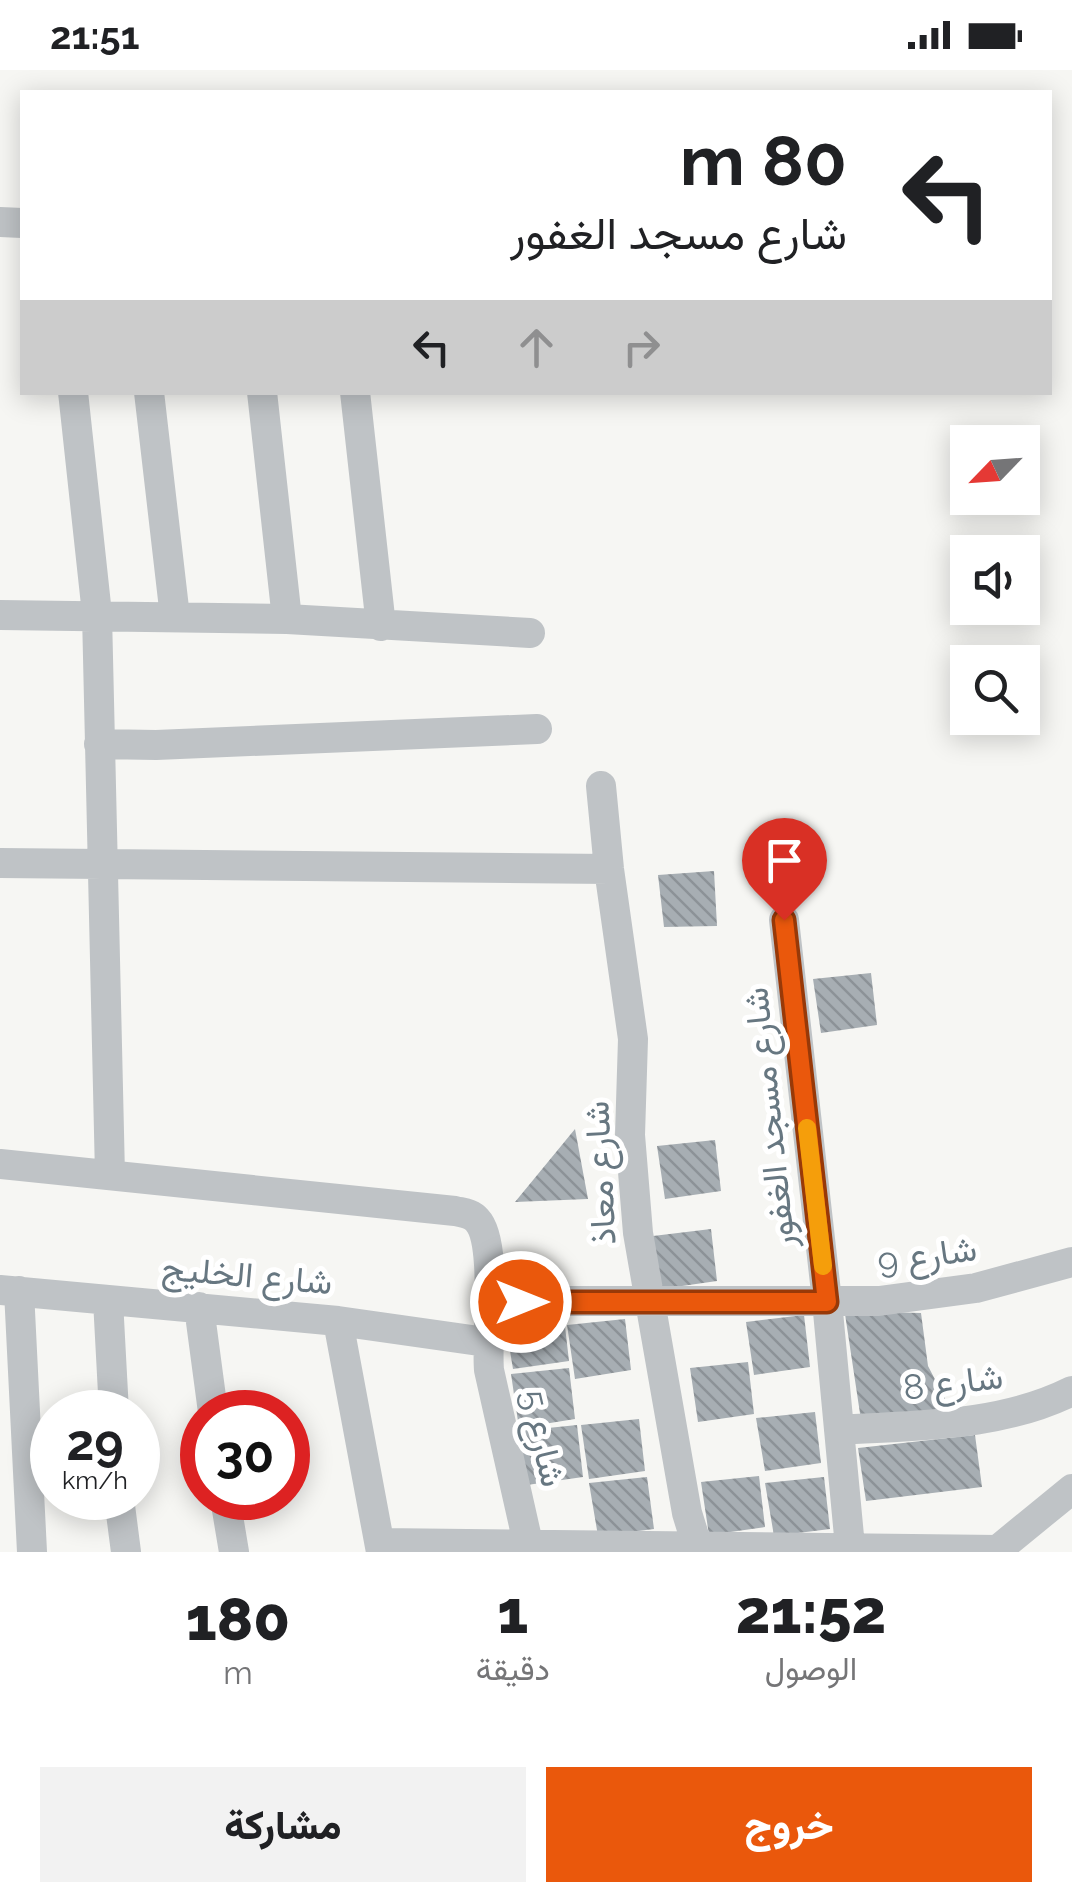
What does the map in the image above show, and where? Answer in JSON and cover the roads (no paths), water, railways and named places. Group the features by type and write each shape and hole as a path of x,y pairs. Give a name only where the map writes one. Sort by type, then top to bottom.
{"street":[{"path":"73,395 97,614 110,1175"},
{"path":"149,395 175,617"},
{"path":"262,395 287,620"},
{"path":"355,395 382,626"},
{"path":"0,614 287,620 530,633"},
{"path":"99,744 537,729"},
{"name":"شارع معاذ","path":"602,786 632,1039 633,1188 687,1513 698,1549"},
{"path":"0,864 609,870"},
{"name":"شارع مسجد الغفور","path":"784,920 850,1548"},
{"name":"شارع 5","path":"0,1164 468,1214 478,1220 486,1237 486,1342 495,1401 530,1548"},
{"name":"شارع 9","path":"489,1302 827,1302 927,1296 976,1288 1072,1262"},
{"path":"9,1290 32,1552"},
{"name":"شارع الخليج","path":"9,1290 338,1321 486,1342"},
{"path":"108,1300 113,1390"},
{"path":"199,1307 211,1390"},
{"path":"338,1321 381,1548 997,1551 1072,1489"},
{"name":"شارع 8","path":"839,1430 984,1420 1032,1410 1072,1390"},
{"path":"122,1520 126,1552"},
{"path":"229,1520 234,1552"}]}
